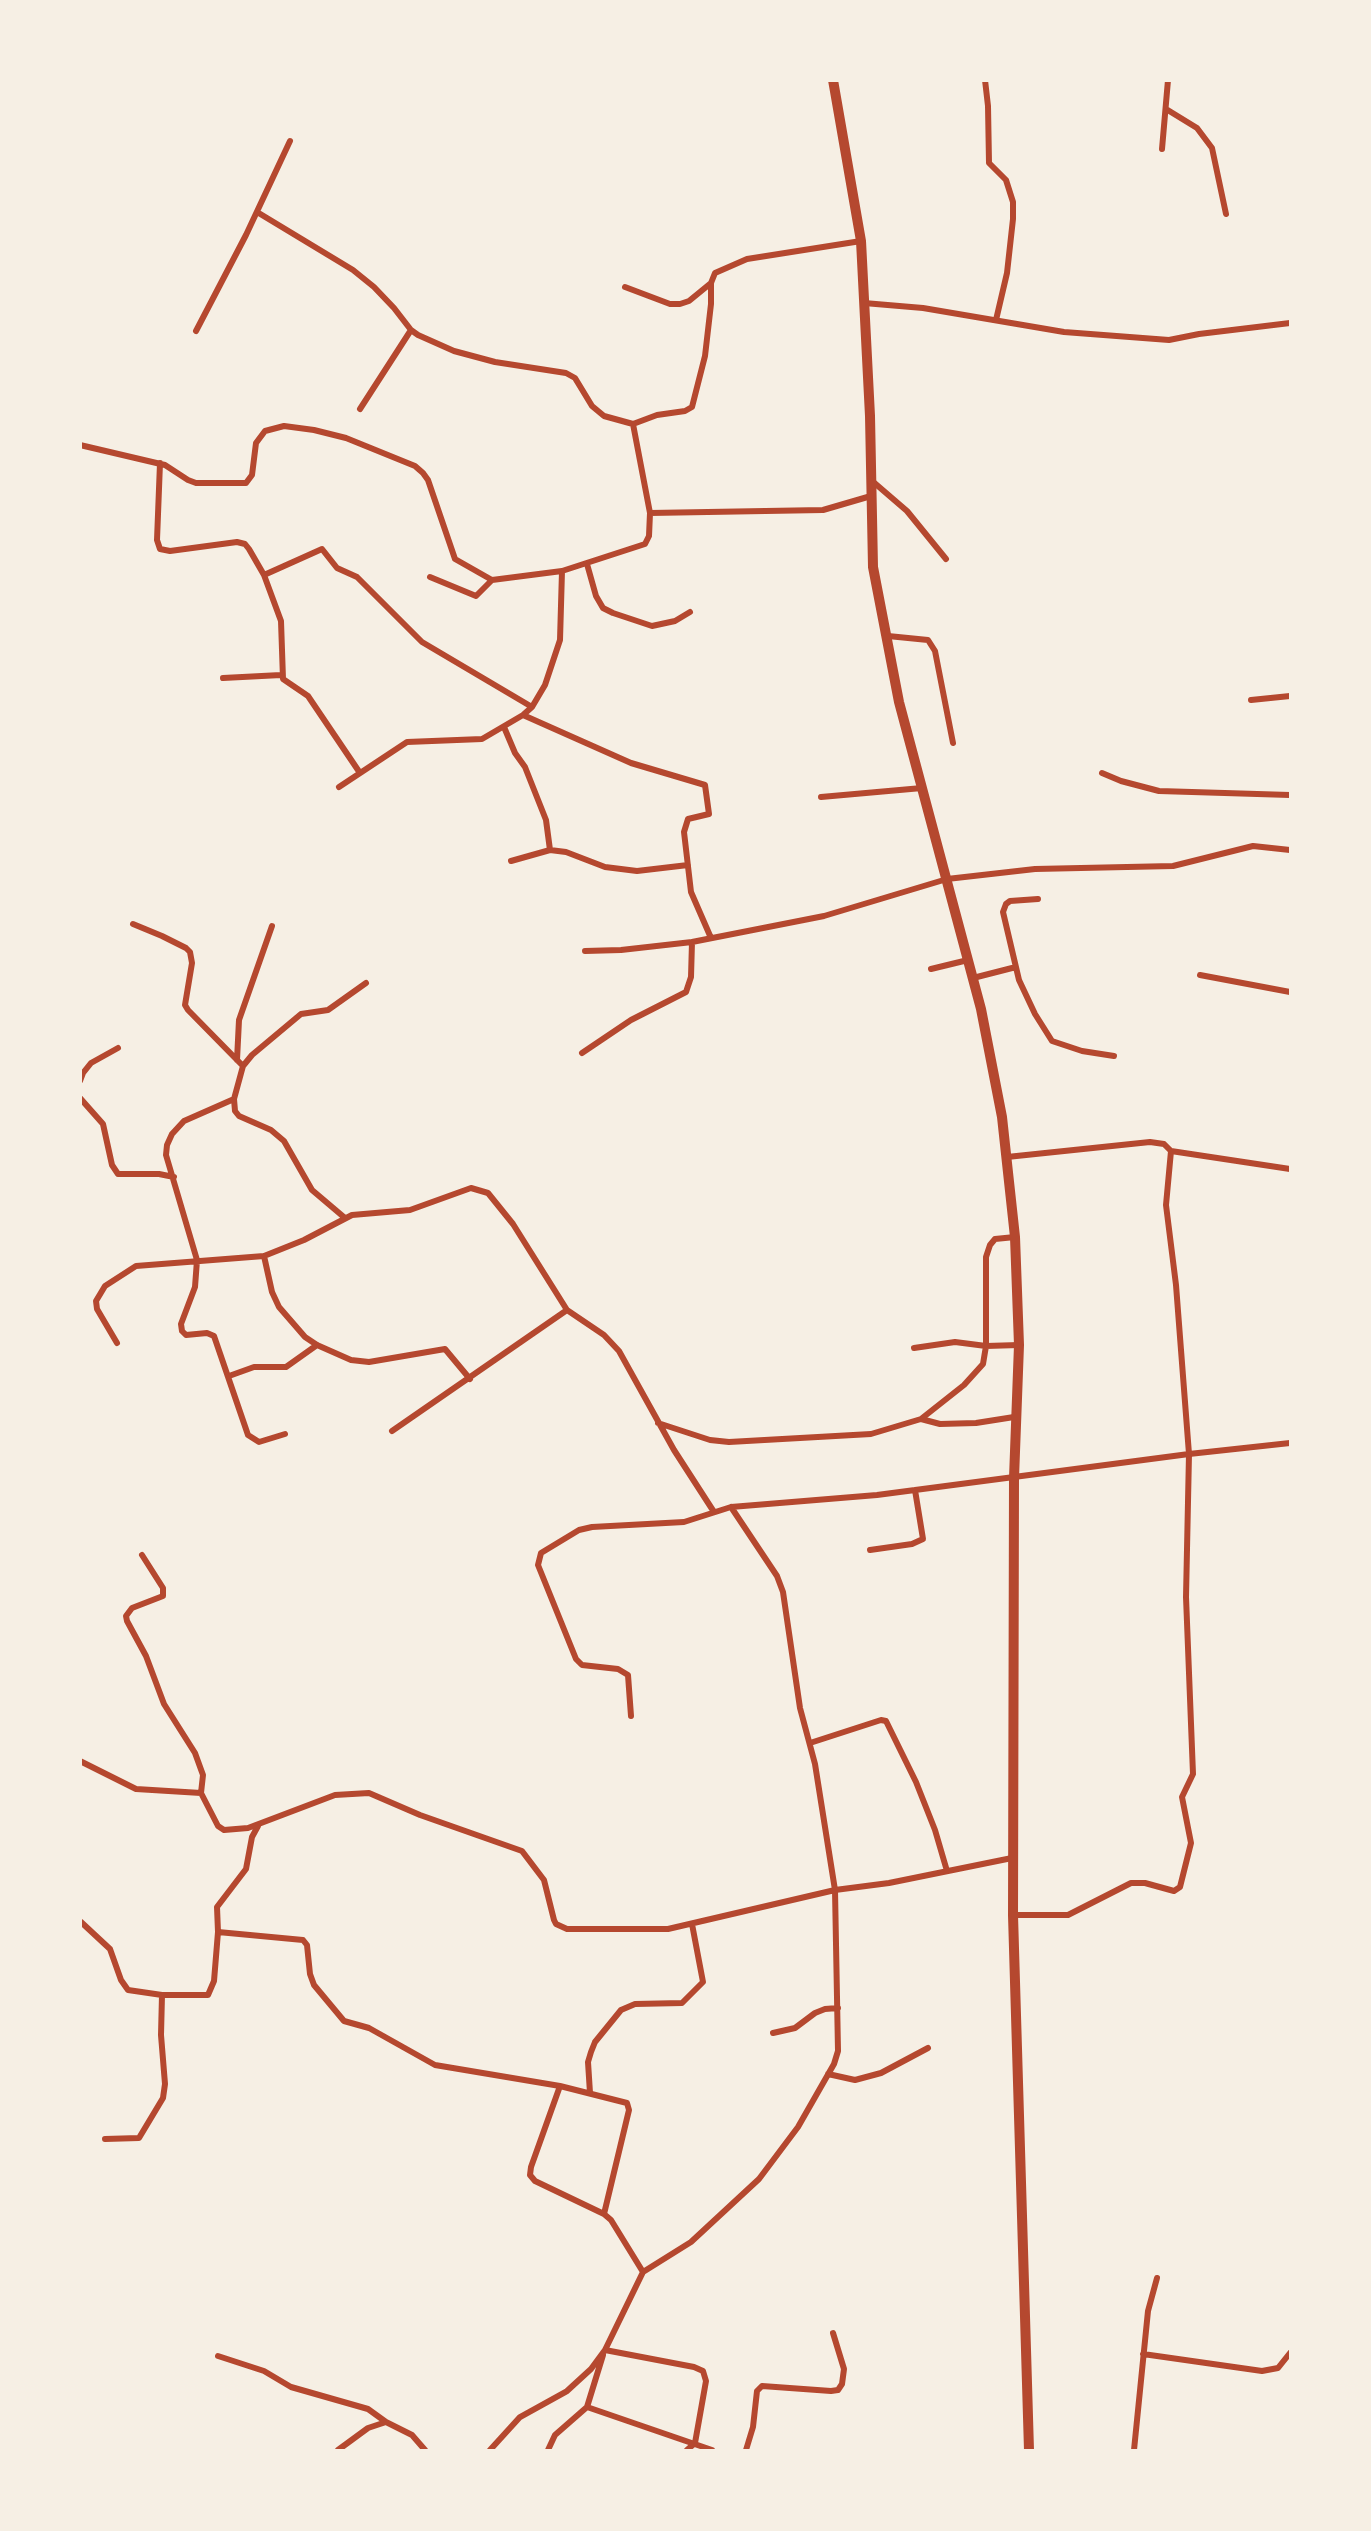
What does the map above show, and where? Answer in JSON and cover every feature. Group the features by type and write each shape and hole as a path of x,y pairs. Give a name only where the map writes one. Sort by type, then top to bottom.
{"main road":[{"path":"833,80 861,241 873,567 899,702 973,978 997,1086 1015,1237 1018,1345 1014,1417 1012,1858 1029,2451"}],"street":[{"path":"985,80 989,163 1006,180 1013,202 1007,274 996,320"},
{"path":"1161,149 1168,80"},
{"path":"1166,109 1197,128 1212,148 1226,214"},
{"path":"196,331 290,141"},
{"path":"257,212 353,270 394,308 411,330 454,351 566,373 575,378 592,406 604,416 633,424 692,407 705,356 711,283 715,273 747,259 861,241"},
{"path":"625,287 670,304 680,304 689,301 711,283"},
{"path":"864,303 923,308 1063,332 1169,340 1290,323"},
{"path":"360,409 411,330"},
{"path":"80,445 160,463 196,483 246,483 252,475 256,443 265,431 284,426 346,438 415,466 423,473 428,480 456,559 492,580 562,571 645,544 649,536 650,513 633,424"},
{"path":"160,463 157,540 160,549 170,551 240,543 249,549 264,575 281,621 281,675 285,682 308,696 360,773"},
{"path":"870,480 907,511 946,559"},
{"path":"650,513 823,510 871,496"},
{"path":"264,575 320,550 325,551 337,568 357,577 422,642 532,707"},
{"path":"586,564 596,596 603,608 612,613 652,626 675,621 690,612"},
{"path":"339,787 407,742 482,739 505,727 532,707 545,685 560,640 562,571"},
{"path":"430,577 476,596 492,580"},
{"path":"888,636 928,640 935,651 953,743"},
{"path":"223,678 281,675"},
{"path":"1251,700 1290,696"},
{"path":"523,715 631,763 705,785 709,814 691,818 684,827 691,891 711,938"},
{"path":"505,727 515,752 525,767 546,820 550,850"},
{"path":"1102,773 1159,791 1290,794"},
{"path":"821,797 922,788"},
{"path":"584,951 692,942 824,916 947,879 1052,868 1173,866 1253,846 1290,850"},
{"path":"511,861 550,850 566,852 605,867 643,872 688,865"},
{"path":"1038,900 1010,901 1004,908 1020,980 1035,1014 1050,1038 1082,1051 1114,1056"},
{"path":"133,924 190,952 192,963 185,1004 243,1066"},
{"path":"237,1060 239,1020 272,926"},
{"path":"582,1053 631,1020 686,992 691,977 692,942"},
{"path":"931,969 968,960"},
{"path":"973,978 1017,967"},
{"path":"1200,975 1290,992"},
{"path":"345,1218 312,1190 284,1141 271,1130 239,1116 235,1111 234,1100 243,1066 252,1055 301,1014 328,1010 366,983"},
{"path":"80,1081 91,1063 118,1048"},
{"path":"80,1098 103,1125 112,1165 118,1174 159,1174 174,1177"},
{"path":"234,1100 184,1121 167,1144 166,1156 197,1259 195,1287 181,1319 182,1331 191,1336 207,1333 214,1336 248,1435 259,1442 285,1434"},
{"path":"1007,1157 1150,1142 1164,1144 1171,1150 1290,1169"},
{"path":"1013,1914 1068,1915 1131,1883 1145,1883 1174,1891 1181,1887 1191,1843 1182,1797 1193,1774 1186,1597 1189,1454 1176,1285 1166,1205 1171,1150"},
{"path":"117,1343 97,1308 100,1293 136,1266 144,1263 264,1256 361,1213 410,1210 462,1191 479,1189 488,1194 513,1224 567,1310 613,1343 658,1423 714,1512"},
{"path":"658,1423 710,1440 729,1442 862,1435 921,1419 979,1369 985,1358 986,1257 995,1239 1015,1237"},
{"path":"264,1256 272,1292 279,1307 305,1337 317,1345 351,1360 369,1362 445,1349 470,1379"},
{"path":"392,1431 567,1310"},
{"path":"914,1348 955,1342 986,1346 1018,1345"},
{"path":"229,1376 254,1367 286,1367 317,1345"},
{"path":"921,1419 940,1424 976,1423 1014,1417"},
{"path":"631,1716 628,1675 624,1671 582,1665 576,1659 538,1565 539,1556 585,1528 684,1522 731,1507 915,1490 1290,1443"},
{"path":"870,1550 912,1544 923,1539 915,1490"},
{"path":"548,2451 555,2435 587,2407 605,2350 642,2272 691,2242 759,2179 788,2144 838,2051 835,1890 810,1743 800,1708 780,1582 731,1507"},
{"path":"142,1555 163,1588 163,1596 132,1608 127,1621 146,1656 164,1704 195,1753 203,1775 201,1793 221,1828 238,1830 260,1824 335,1795 369,1793 420,1815 519,1849 542,1875 554,1920 561,1927 658,1930 835,1890 1012,1858"},
{"path":"810,1743 881,1720 886,1721 916,1782 935,1830 947,1871"},
{"path":"80,1761 136,1790 201,1793"},
{"path":"81,1922 110,1949 121,1980 128,1990 162,1996 208,1995 214,1981 218,1904 246,1869 252,1837 260,1824"},
{"path":"590,2093 588,2062 591,2052 595,2042 621,2010 635,2004 682,2003 703,1982 692,1924"},
{"path":"218,1932 303,1940 307,1945 314,1985 344,2021 369,2028 435,2065 560,2085 624,2102 629,2107 604,2214"},
{"path":"105,2139 139,2138 163,2098 165,2084 162,1996"},
{"path":"773,2033 795,2028 825,2009 838,2008"},
{"path":"828,2074 855,2080 881,2073 928,2048"},
{"path":"560,2085 530,2175 535,2181 604,2214 615,2225 642,2272"},
{"path":"1134,2451 1147,2311 1157,2277"},
{"path":"746,2451 759,2388 765,2385 838,2390 842,2384 844,2369 833,2333"},
{"path":"605,2350 704,2371 706,2381 695,2443 687,2451"},
{"path":"490,2451 520,2417 582,2380 605,2350"},
{"path":"1143,2354 1262,2371 1278,2368 1290,2353"},
{"path":"218,2356 257,2368 291,2387 368,2409 412,2435 425,2451"},
{"path":"587,2407 712,2451"},
{"path":"338,2451 368,2428 386,2422"}]}
